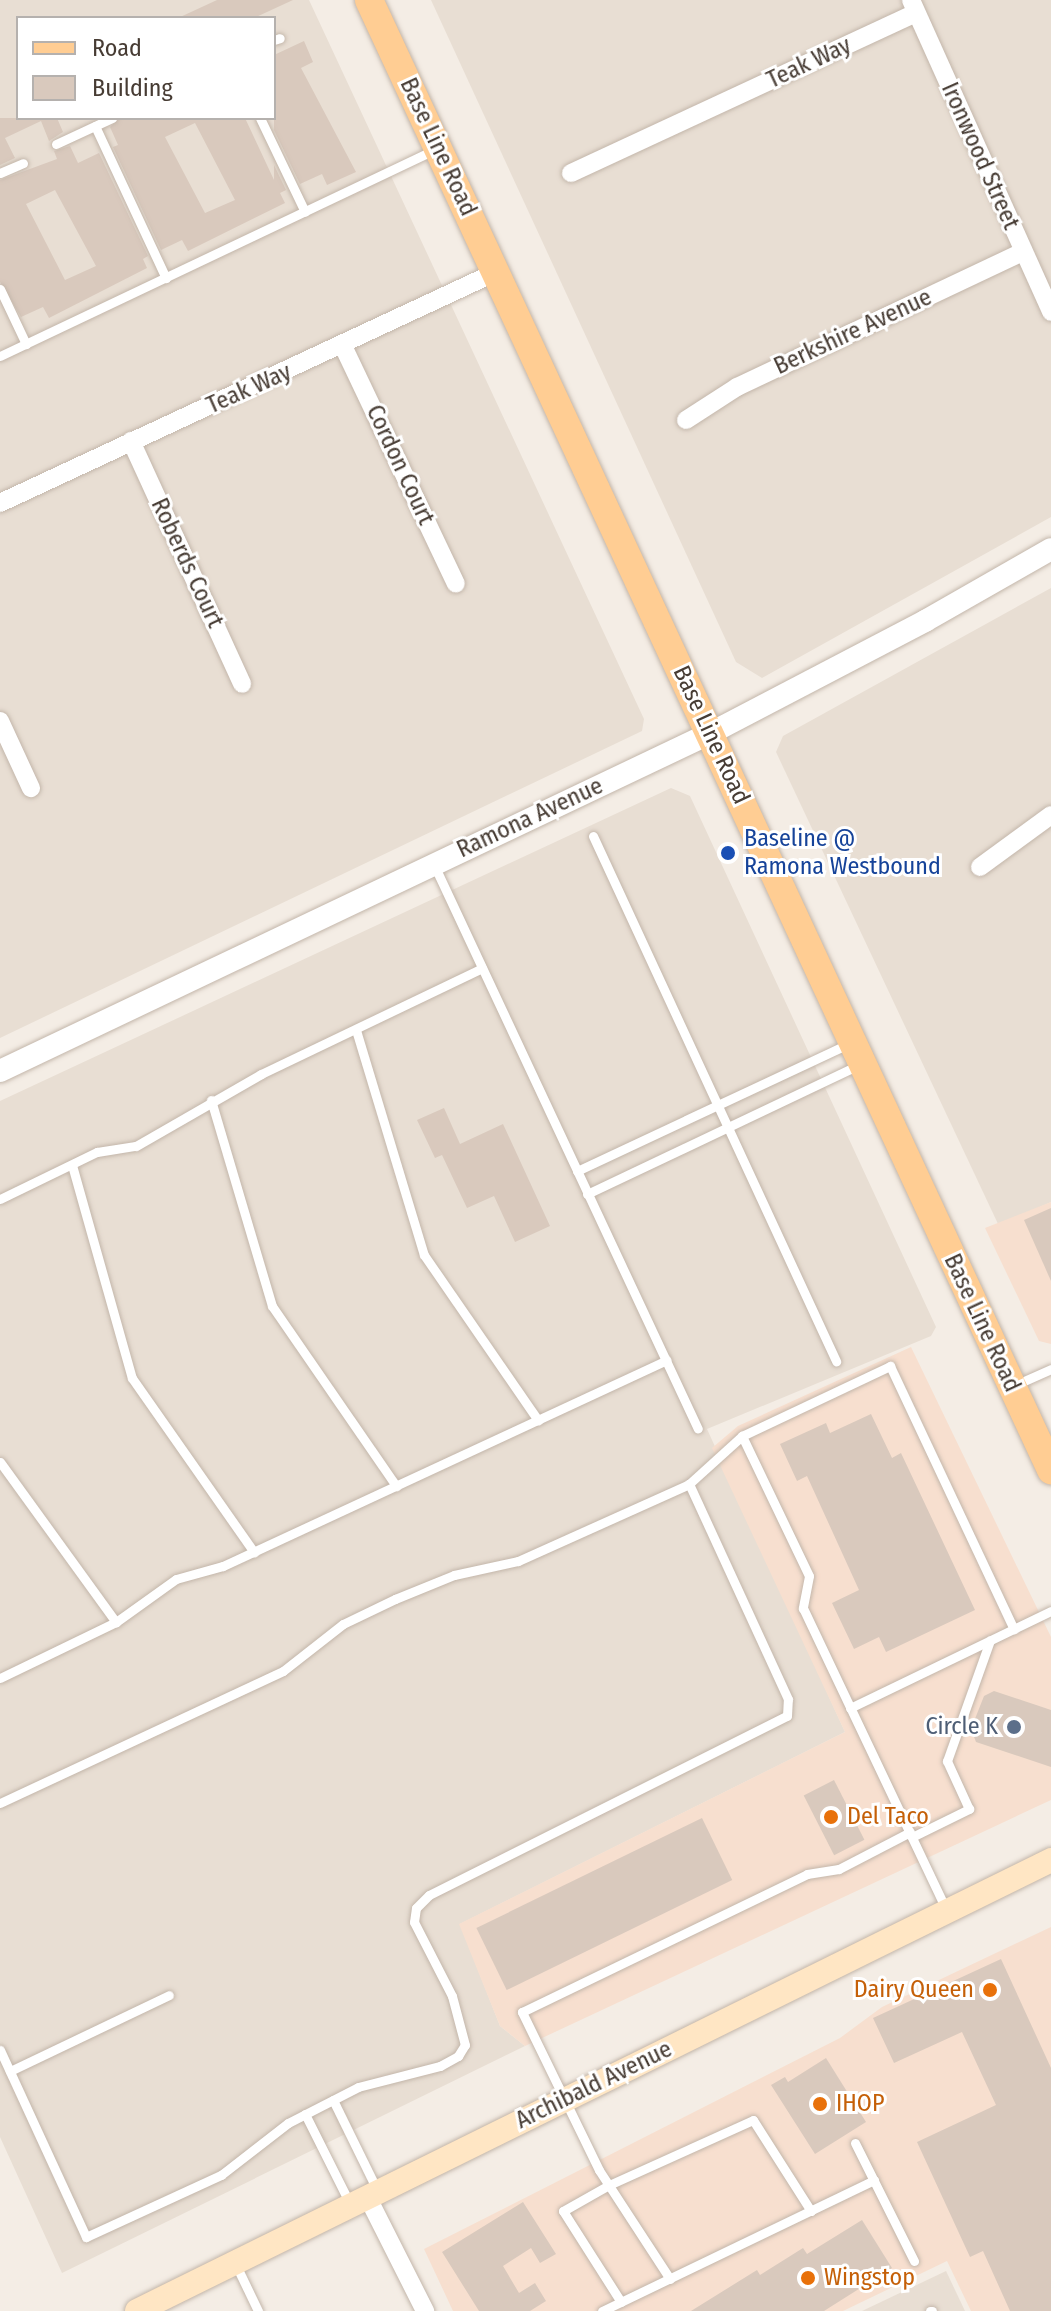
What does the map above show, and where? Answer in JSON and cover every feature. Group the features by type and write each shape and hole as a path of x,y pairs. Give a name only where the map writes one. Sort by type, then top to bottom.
{"main road":[{"name":"Base Line Road","path":"369,0 1051,1470"},
{"name":"Archibald Avenue","path":"137,2311 1051,1860"}],"street":[{"name":"Teak Way","path":"571,173 914,7"},
{"name":"Ironwood Street","path":"914,7 1051,312"},
{"name":"Berkshire Avenue","path":"686,420 737,387 1023,252"},
{"name":"Teak Way","path":"0,503 343,346 496,272"},
{"name":"Cordon Court","path":"343,346 456,584"},
{"name":"Roberds Court","path":"131,441 242,684"},
{"name":"Ramona Avenue","path":"0,1071 711,733 925,621 1051,549"},
{"path":"0,721 31,788"},
{"path":"980,867 1051,815"},
{"path":"366,2199 425,2311"}],"lane":[{"path":"56,144 108,120"},
{"path":"261,120 305,212"},
{"path":"95,126 166,278"},
{"path":"0,356 438,149"},
{"path":"0,173 23,163"},
{"path":"0,289 26,344"},
{"path":"593,836 836,1361"},
{"path":"433,863 698,1429"},
{"path":"0,1199 97,1152 136,1146 211,1100 482,968"},
{"path":"356,1030 424,1255 538,1420"},
{"path":"577,1171 717,1105 855,1053"},
{"path":"587,1194 728,1127 855,1053"},
{"path":"211,1100 272,1306 396,1486"},
{"path":"72,1165 132,1378 254,1552"},
{"path":"0,1678 116,1622 176,1579 254,1552 666,1360"},
{"path":"0,1803 283,1671 343,1624 369,1611 454,1575 518,1561 689,1484 742,1436 890,1366 1014,1629"},
{"path":"1012,1386 1051,1369"},
{"path":"742,1436 809,1576 803,1608 947,1911"},
{"path":"0,1462 116,1622"},
{"path":"0,2050 86,2237 221,2175 305,2114 358,2087 440,2066 458,2056 465,2045 452,1996 414,1922 416,1908 429,1895 787,1716 788,1699 689,1484"},
{"path":"850,1708 1051,1611"},
{"path":"670,2279 609,2185 563,2100 522,2012 807,1874 839,1869 969,1809 947,1761 990,1640"},
{"path":"10,2071 169,1995"},
{"path":"333,2100 366,2199"},
{"path":"305,2114 366,2199"},
{"path":"621,2302 563,2211 609,2185 753,2120 811,2211"},
{"path":"855,2143 914,2261"},
{"path":"602,2311 874,2180"},
{"path":"235,2262 258,2311"}],"shaded area":[{"path":"0,0 309,0 644,719 642,731 0,1038"},
{"path":"431,0 1051,0 1051,517 762,678 736,662"},
{"path":"1051,588 1051,1202 999,1226 776,752 783,736"},
{"path":"671,788 690,796 936,1327 931,1336 707,1429 845,1732 460,1924 500,2026 525,2046 62,2273 0,2137 0,1101"},
{"path":"1051,1202 1051,1344 1039,1341 985,1228"},
{"path":"911,1347 1051,1637 1051,1800 525,2046 500,2026 459,1924 845,1732 712,1448 738,1426"},
{"path":"1051,1927 1051,2311 971,2311 947,2261 843,2311 453,2311 424,2249 840,2038 882,2007"},
{"path":"946,2271 965,2311 862,2311"}],"building":[{"path":"217,0 293,0 258,16 182,16"},
{"path":"304,41 313,62 301,68 356,172 327,185 322,174 300,184 274,130 276,54"},
{"path":"0,118 58,120 63,132 49,141 41,121 5,138 15,158 0,165"},
{"path":"117,120 246,120 274,180 274,165 286,190 280,193 285,203 188,251 182,240 161,250 113,147 118,145 110,127","holes":["195,123 235,200 205,213 165,137"]},
{"path":"70,146 78,163 99,153 148,256 143,259 147,268 49,318 43,307 21,317 0,282 0,180 57,159 54,151","holes":["55,190 96,266 65,280 26,204"]},
{"path":"444,1108 460,1144 503,1124 550,1226 515,1242 494,1196 467,1208 442,1155 435,1158 417,1120"},
{"path":"1051,1208 1051,1281 1024,1220"},
{"path":"871,1414 892,1458 901,1453 975,1610 886,1652 879,1637 854,1649 832,1603 859,1590 807,1476 797,1481 780,1444 826,1423 830,1433"},
{"path":"994,1691 1051,1710 1051,1767 976,1742 971,1729 984,1696"},
{"path":"834,1780 864,1840 834,1855 804,1795"},
{"path":"702,1818 732,1880 507,1990 476,1928"},
{"path":"1001,1959 1051,2068 1051,2311 1010,2311 983,2251 970,2257 917,2142 996,2105 962,2032 894,2063 873,2018"},
{"path":"826,2058 866,2122 815,2154 771,2085 785,2077 788,2082"},
{"path":"523,2202 556,2254 540,2263 531,2248 503,2266 519,2293 535,2283 546,2301 530,2311 479,2311 442,2252"},
{"path":"862,2220 892,2268 824,2311 691,2311 757,2270 760,2275 803,2248 807,2254"}],"place":[{"name":"Baseline @ Ramona Westbound","path":"728,853"},
{"name":"Circle K","path":"1014,1727"},
{"name":"Del Taco","path":"831,1817"},
{"name":"Dairy Queen","path":"990,1990"},
{"name":"IHOP","path":"820,2104"},
{"name":"Wingstop","path":"808,2278"}]}
